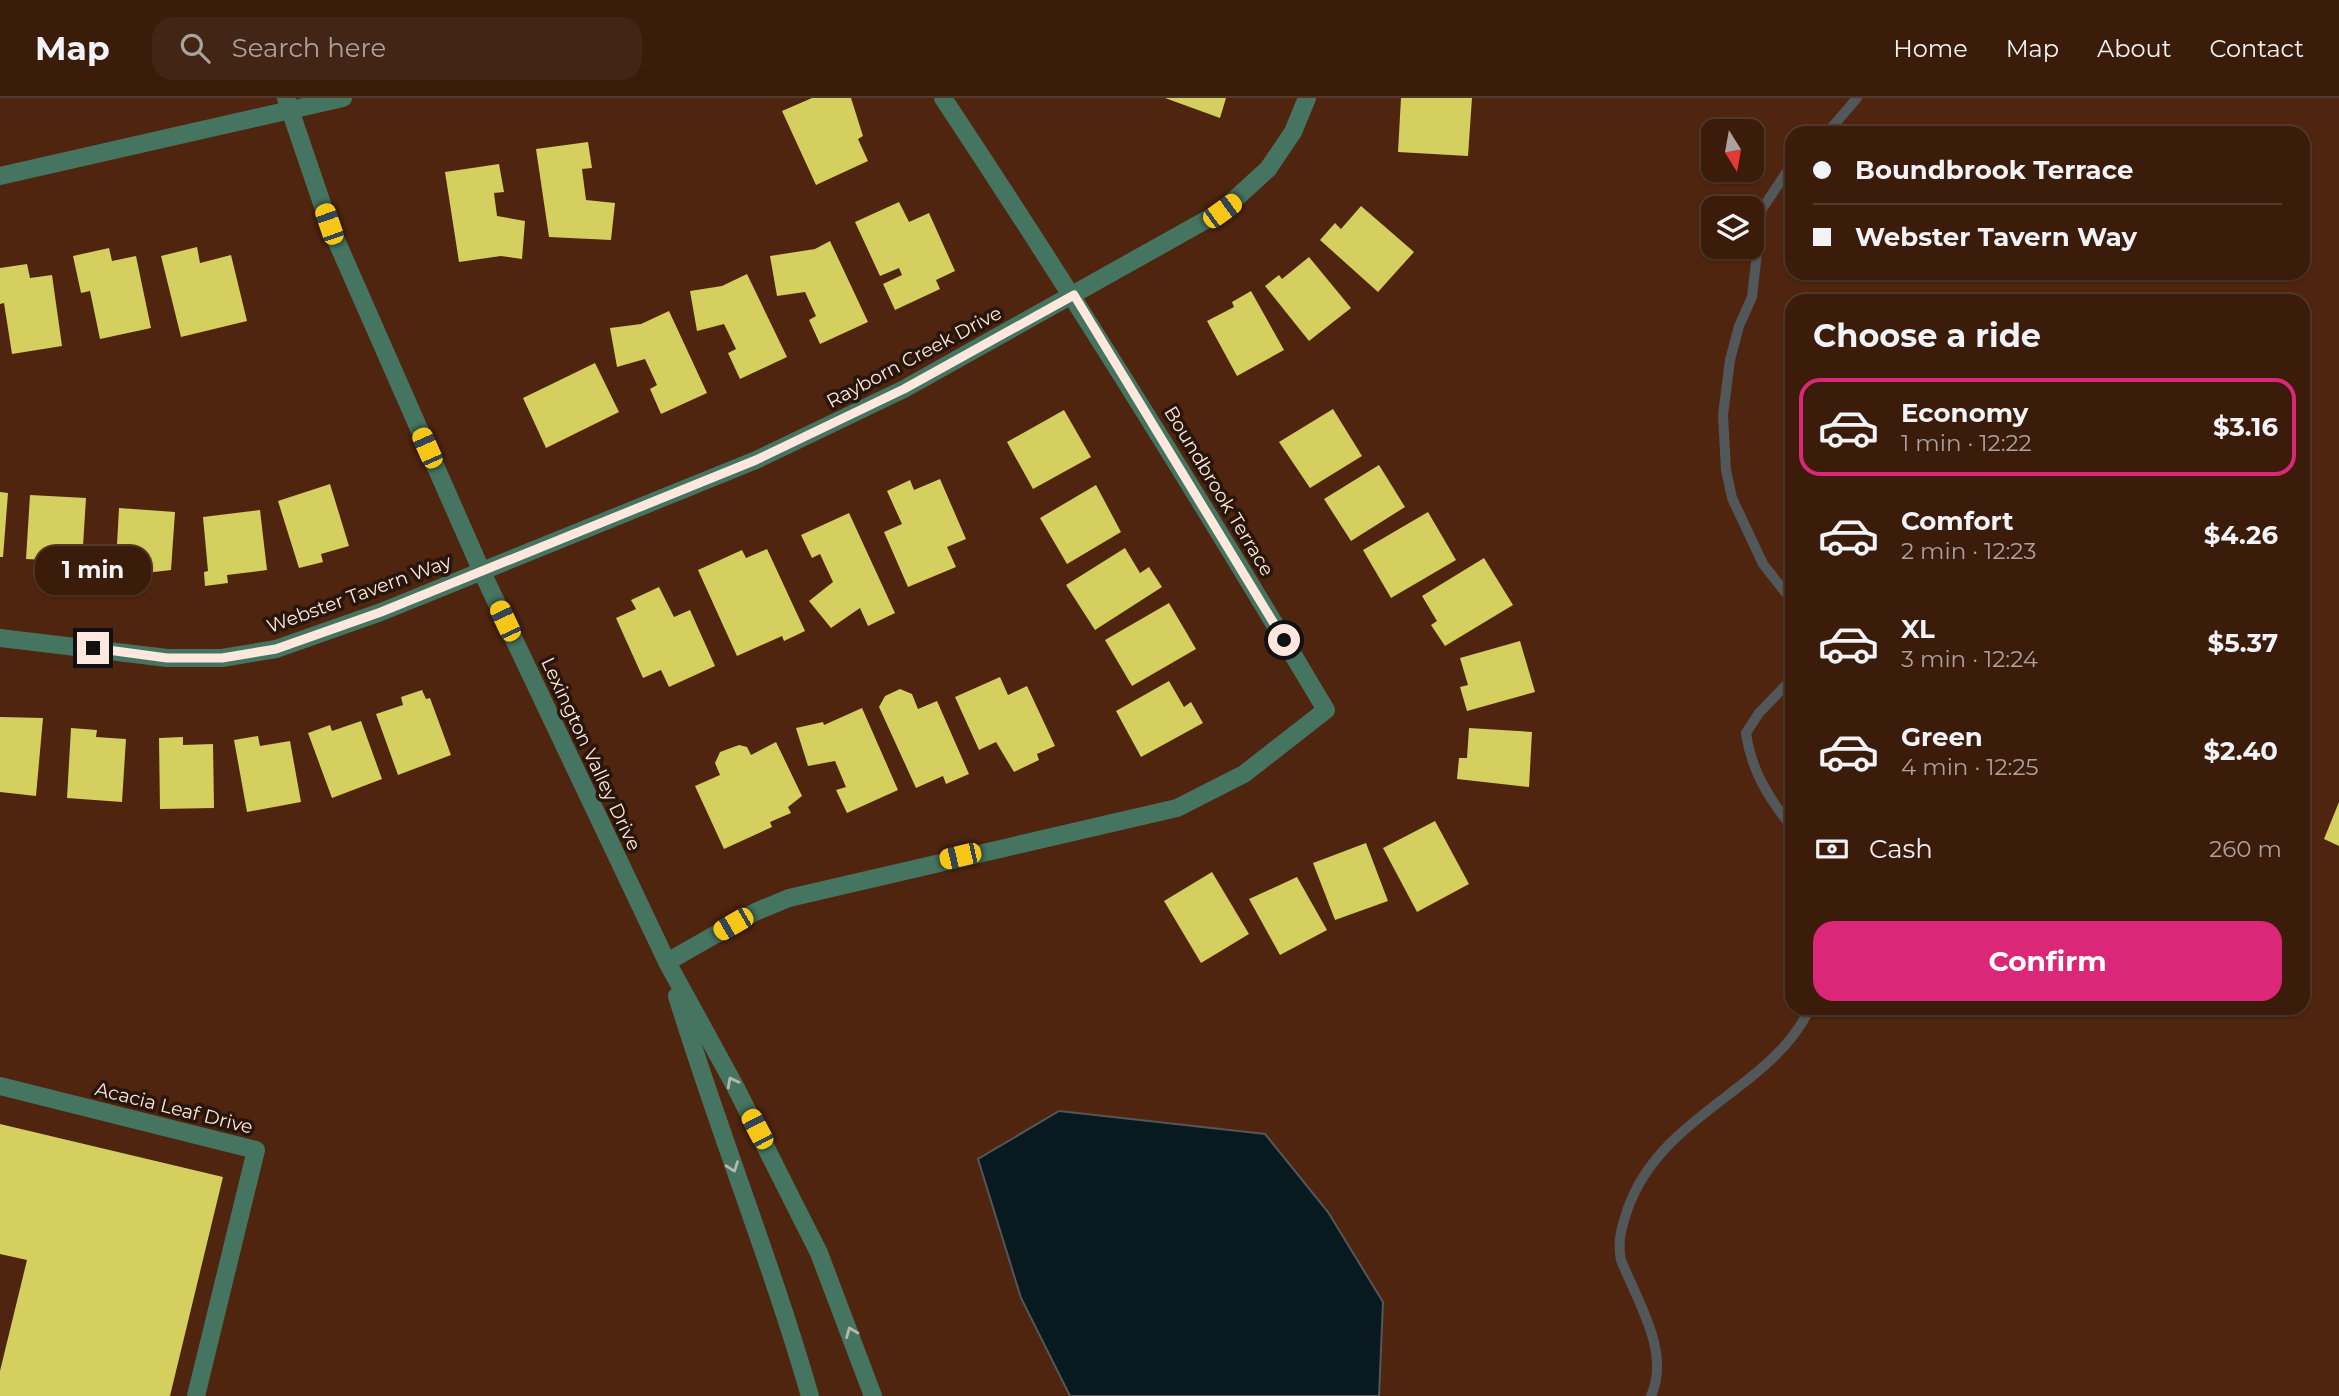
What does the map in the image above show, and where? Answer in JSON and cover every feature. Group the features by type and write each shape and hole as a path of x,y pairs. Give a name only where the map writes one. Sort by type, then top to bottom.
{"street":[{"path":"0,176 287,104 343,98"},
{"name":"Boundbrook Terrace","path":"667,962 755,912 824,887 1177,808 1244,774 1326,710 1187,476 1074,295 943,98"},
{"name":"Rayborn Creek Drive","path":"482,572 756,460 904,389 1074,295 1237,200 1268,169 1293,132 1307,98"},
{"name":"Lexington Valley Drive","path":"287,104 329,224 482,572 667,962 736,1088 819,1253 873,1396"},
{"name":"Webster Tavern Way","path":"0,638 167,658 222,658 276,649 381,612 482,572"},
{"name":"Lexington Valley Drive","path":"667,962 707,1094 810,1396"},
{"name":"Acacia Leaf Drive","path":"0,1086 256,1150 196,1396"}],"water":[{"path":"1059,1111 1265,1134 1328,1212 1383,1302 1379,1396 1070,1396 1021,1298 978,1159"}],"building":[{"path":"812,98 851,98 863,136 858,139 868,161 816,185 782,111"},
{"path":"1165,98 1226,98 1220,118"},
{"path":"1401,98 1472,98 1468,156 1398,152"},
{"path":"588,142 592,168 582,169 586,200 615,203 611,240 549,237 536,149"},
{"path":"499,164 504,192 494,193 497,216 525,221 522,259 501,256 459,262 445,172"},
{"path":"899,202 909,222 929,213 955,271 936,280 940,289 895,310 883,284 902,275 899,268 880,276 855,222"},
{"path":"1361,206 1414,252 1378,292 1320,240 1335,223 1341,229"},
{"path":"830,241 868,322 820,344 809,320 816,316 805,292 777,296 770,256 815,249"},
{"path":"197,247 200,263 231,255 247,321 181,337 161,256"},
{"path":"109,248 112,261 136,256 151,328 100,339 90,291 81,293 73,256"},
{"path":"1309,257 1351,308 1309,341 1265,286 1279,275 1282,279"},
{"path":"27,264 30,278 52,275 62,346 12,354 4,303 0,304 0,268"},
{"path":"747,274 787,357 740,379 728,353 736,349 724,324 697,331 690,291 722,286"},
{"path":"1251,291 1284,350 1237,376 1207,321 1234,307 1232,302"},
{"path":"669,311 707,393 661,414 650,389 657,385 645,359 617,367 610,328 641,324"},
{"path":"595,363 619,412 546,448 523,398"},
{"path":"1333,409 1362,456 1310,488 1279,442"},
{"path":"1064,410 1091,457 1033,489 1007,442"},
{"path":"1379,465 1405,507 1351,541 1324,499"},
{"path":"940,479 966,539 947,547 956,567 908,587 884,532 902,524 887,491 910,480 914,490"},
{"path":"330,484 349,546 321,554 323,562 299,568 278,501"},
{"path":"1096,485 1121,532 1067,564 1040,518"},
{"path":"0,492 8,493 3,557 0,557"},
{"path":"30,495 86,498 82,562 26,559"},
{"path":"119,508 175,512 171,570 137,574 135,568 134,579 110,577 111,563 116,563"},
{"path":"260,510 267,570 227,575 228,583 205,586 204,572 208,571 203,517"},
{"path":"1428,512 1456,560 1391,598 1363,550"},
{"path":"849,513 895,613 868,626 860,608 831,628 809,601 833,582 820,554 812,558 801,535"},
{"path":"1125,548 1140,573 1149,567 1162,587 1095,630 1066,585"},
{"path":"767,549 805,631 784,641 782,636 737,656 698,570 742,550 746,558"},
{"path":"1484,558 1513,605 1445,646 1431,625 1437,621 1422,596"},
{"path":"659,587 674,617 690,610 715,666 669,687 661,670 643,678 616,618 636,609 631,600"},
{"path":"1169,603 1196,649 1132,686 1105,640"},
{"path":"1520,641 1535,692 1467,711 1460,687 1468,685 1460,658"},
{"path":"1000,677 1008,695 1027,686 1055,746 1037,754 1039,760 1014,772 996,742 979,750 955,697"},
{"path":"1169,681 1184,707 1191,702 1203,723 1141,757 1116,711"},
{"path":"900,689 912,694 918,709 937,701 969,774 946,784 943,776 916,788 879,707 885,696"},
{"path":"422,690 426,699 430,698 451,755 398,775 376,714 403,705 401,697"},
{"path":"862,708 898,790 847,813 836,790 846,787 835,761 808,766 796,728 823,722 824,725"},
{"path":"0,717 43,718 36,796 0,792"},
{"path":"361,721 382,779 332,798 308,733 330,725 332,731"},
{"path":"71,728 97,730 96,737 126,739 122,802 67,798"},
{"path":"1469,728 1532,732 1529,787 1457,779 1459,758 1467,758"},
{"path":"258,736 260,746 290,741 301,802 247,812 234,740"},
{"path":"183,737 183,745 213,744 214,808 160,809 159,738"},
{"path":"776,742 802,796 788,807 791,813 770,822 772,827 724,849 695,786 720,775 715,763 720,752 739,745 747,747 751,755"},
{"path":"2339,802 2339,846 2324,839"},
{"path":"1435,821 1469,884 1417,912 1383,848"},
{"path":"1366,843 1388,901 1335,920 1313,863"},
{"path":"1212,872 1249,934 1201,963 1164,901"},
{"path":"1297,877 1327,930 1280,955 1249,899"},
{"path":"0,1124 223,1177 170,1396 0,1396 0,1371 27,1260 0,1254"}],"waterway":[{"path":"1833,126 1857,98"},
{"path":"1785,174 1762,209 1752,297 1739,326 1730,360 1723,415 1726,470 1732,498 1763,564 1785,592"},
{"path":"1785,686 1759,713 1746,733 1748,747 1762,783 1785,818"},
{"path":"1651,1396 1656,1379 1655,1344 1620,1253 1621,1234 1628,1208 1644,1175 1665,1148 1770,1060 1793,1036 1806,1015"}],"route":[{"path":"93,648 167,658 222,658 276,649 381,612 756,460 904,389 1074,295 1187,476 1284,640"}]}
